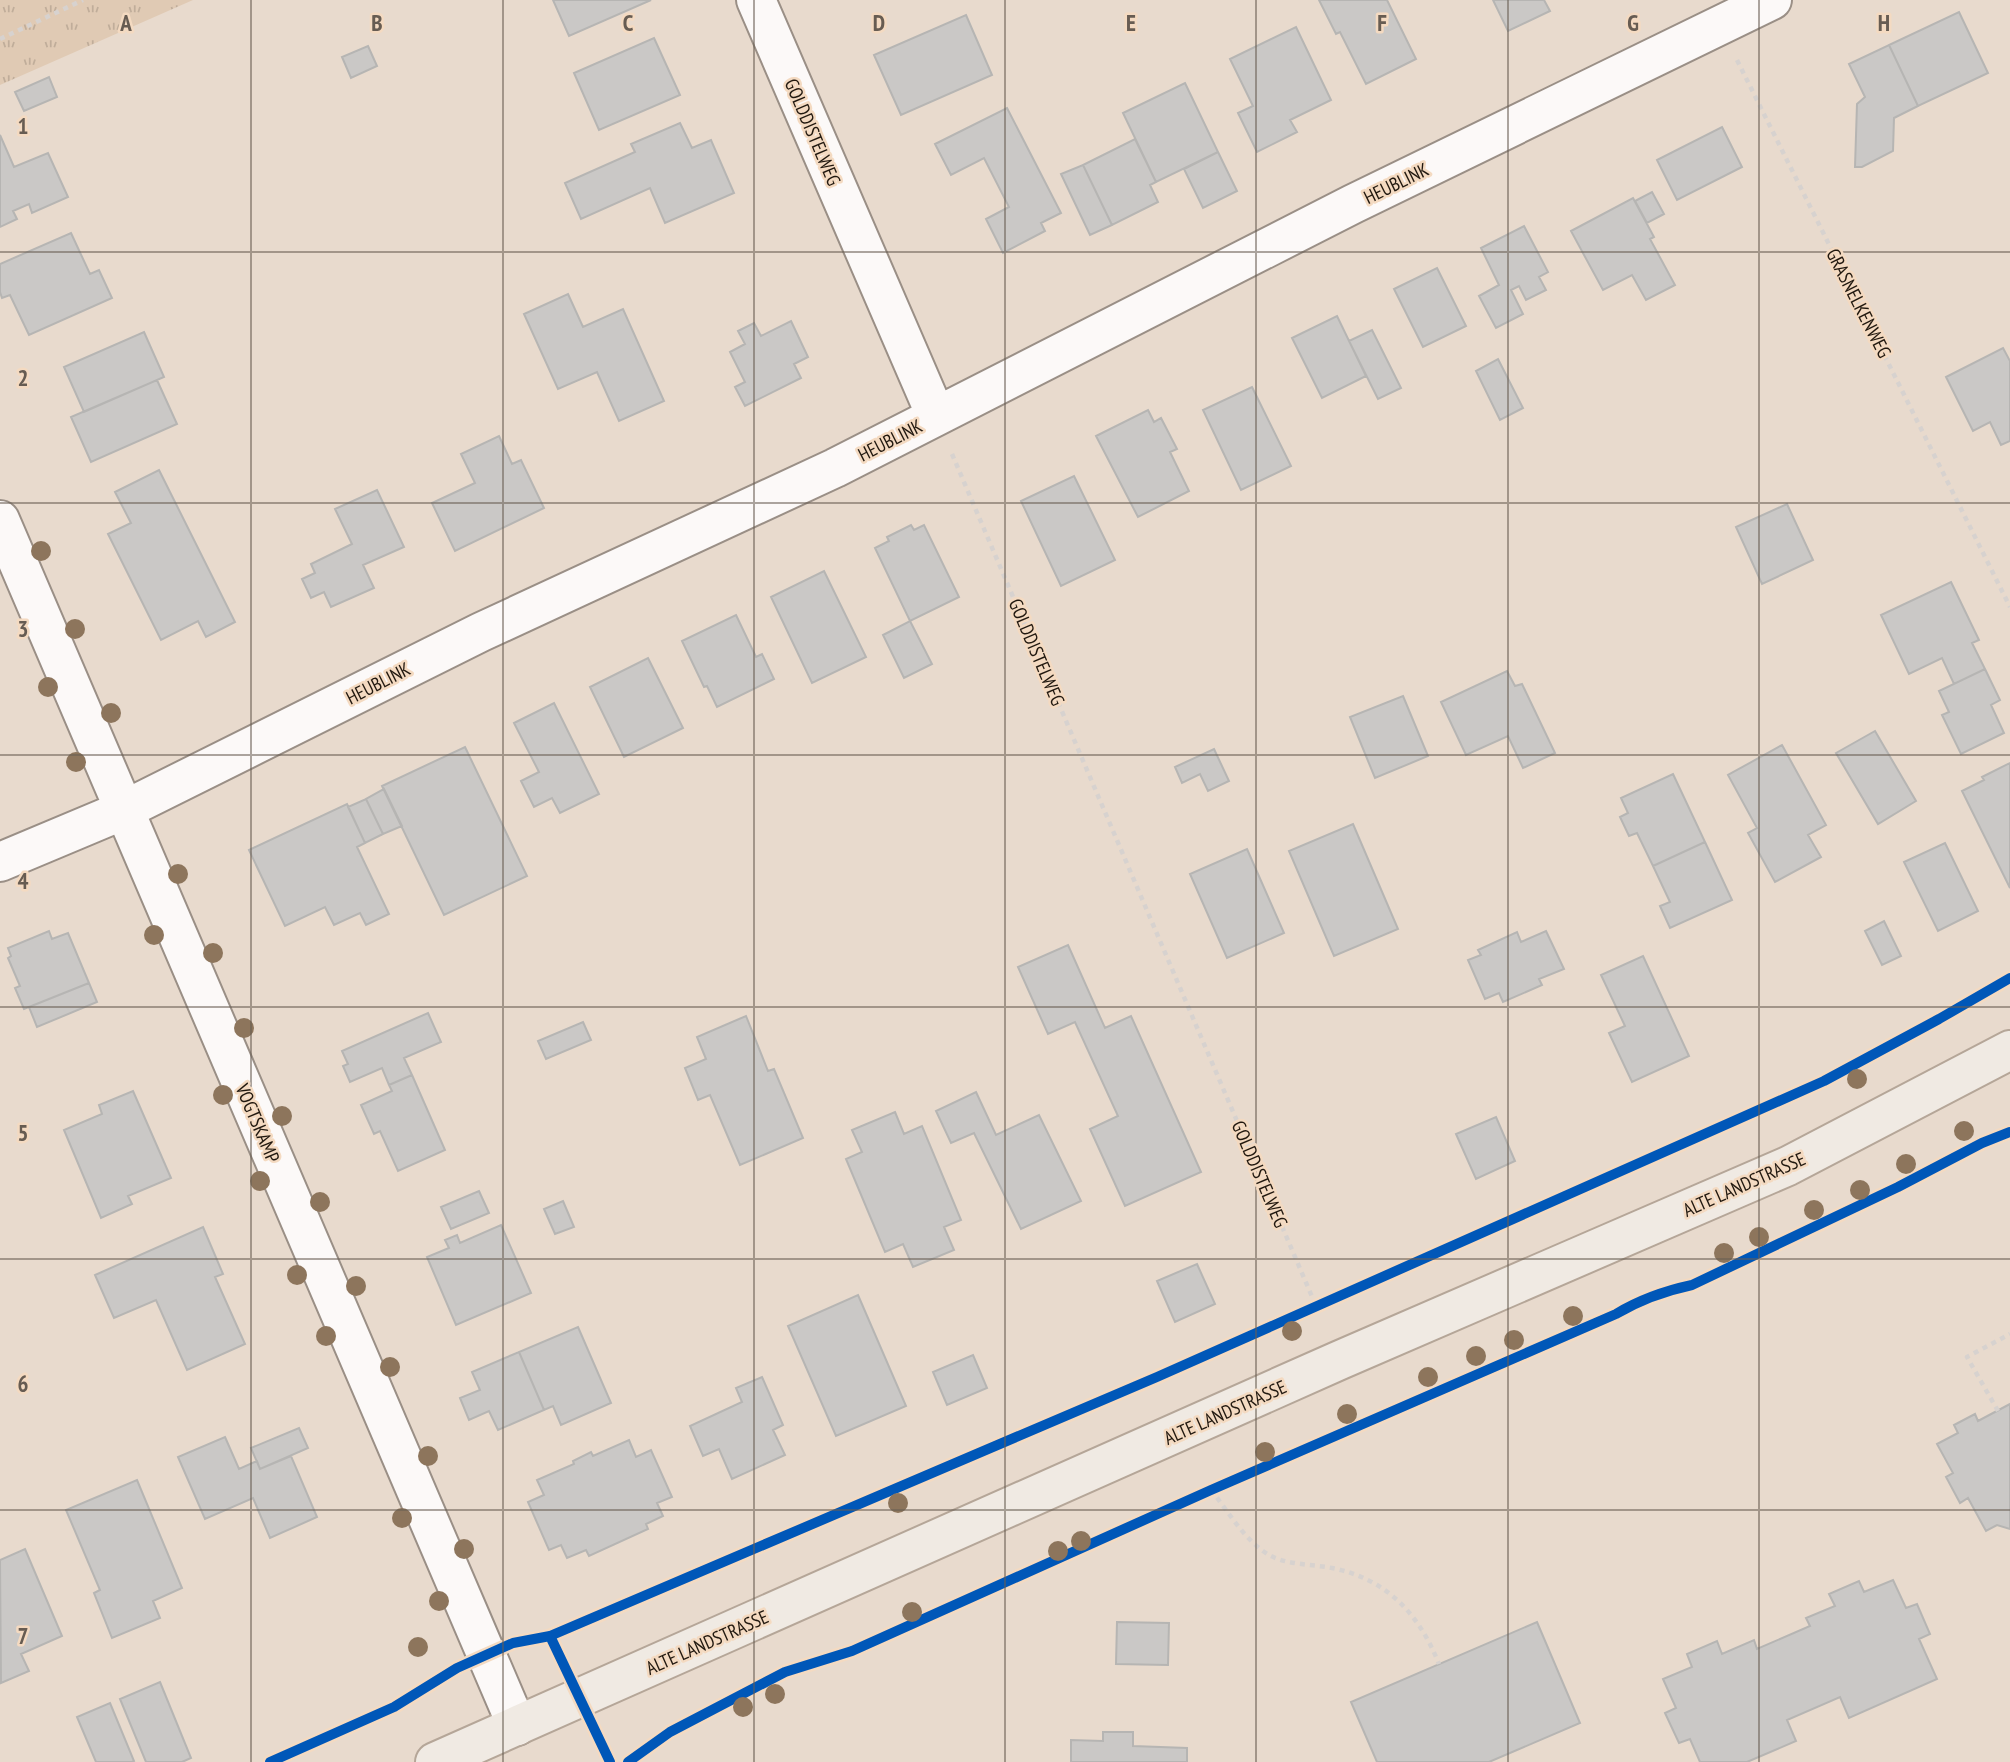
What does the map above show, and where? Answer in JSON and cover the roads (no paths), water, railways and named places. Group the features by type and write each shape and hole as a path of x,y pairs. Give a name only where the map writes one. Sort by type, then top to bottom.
{"main road":[{"name":"ALTE LANDSTRASSE","path":"435,1762 1328,1366 1788,1166 2010,1050"}],"street":[{"name":"GOLDDISTELWEG","path":"756,0 936,416"},
{"name":"HEUBLINK","path":"0,862 124,810 481,632 835,468 1365,198 1714,13 1772,0"},
{"name":"VOGTSKAMP","path":"0,520 517,1726"}]}
